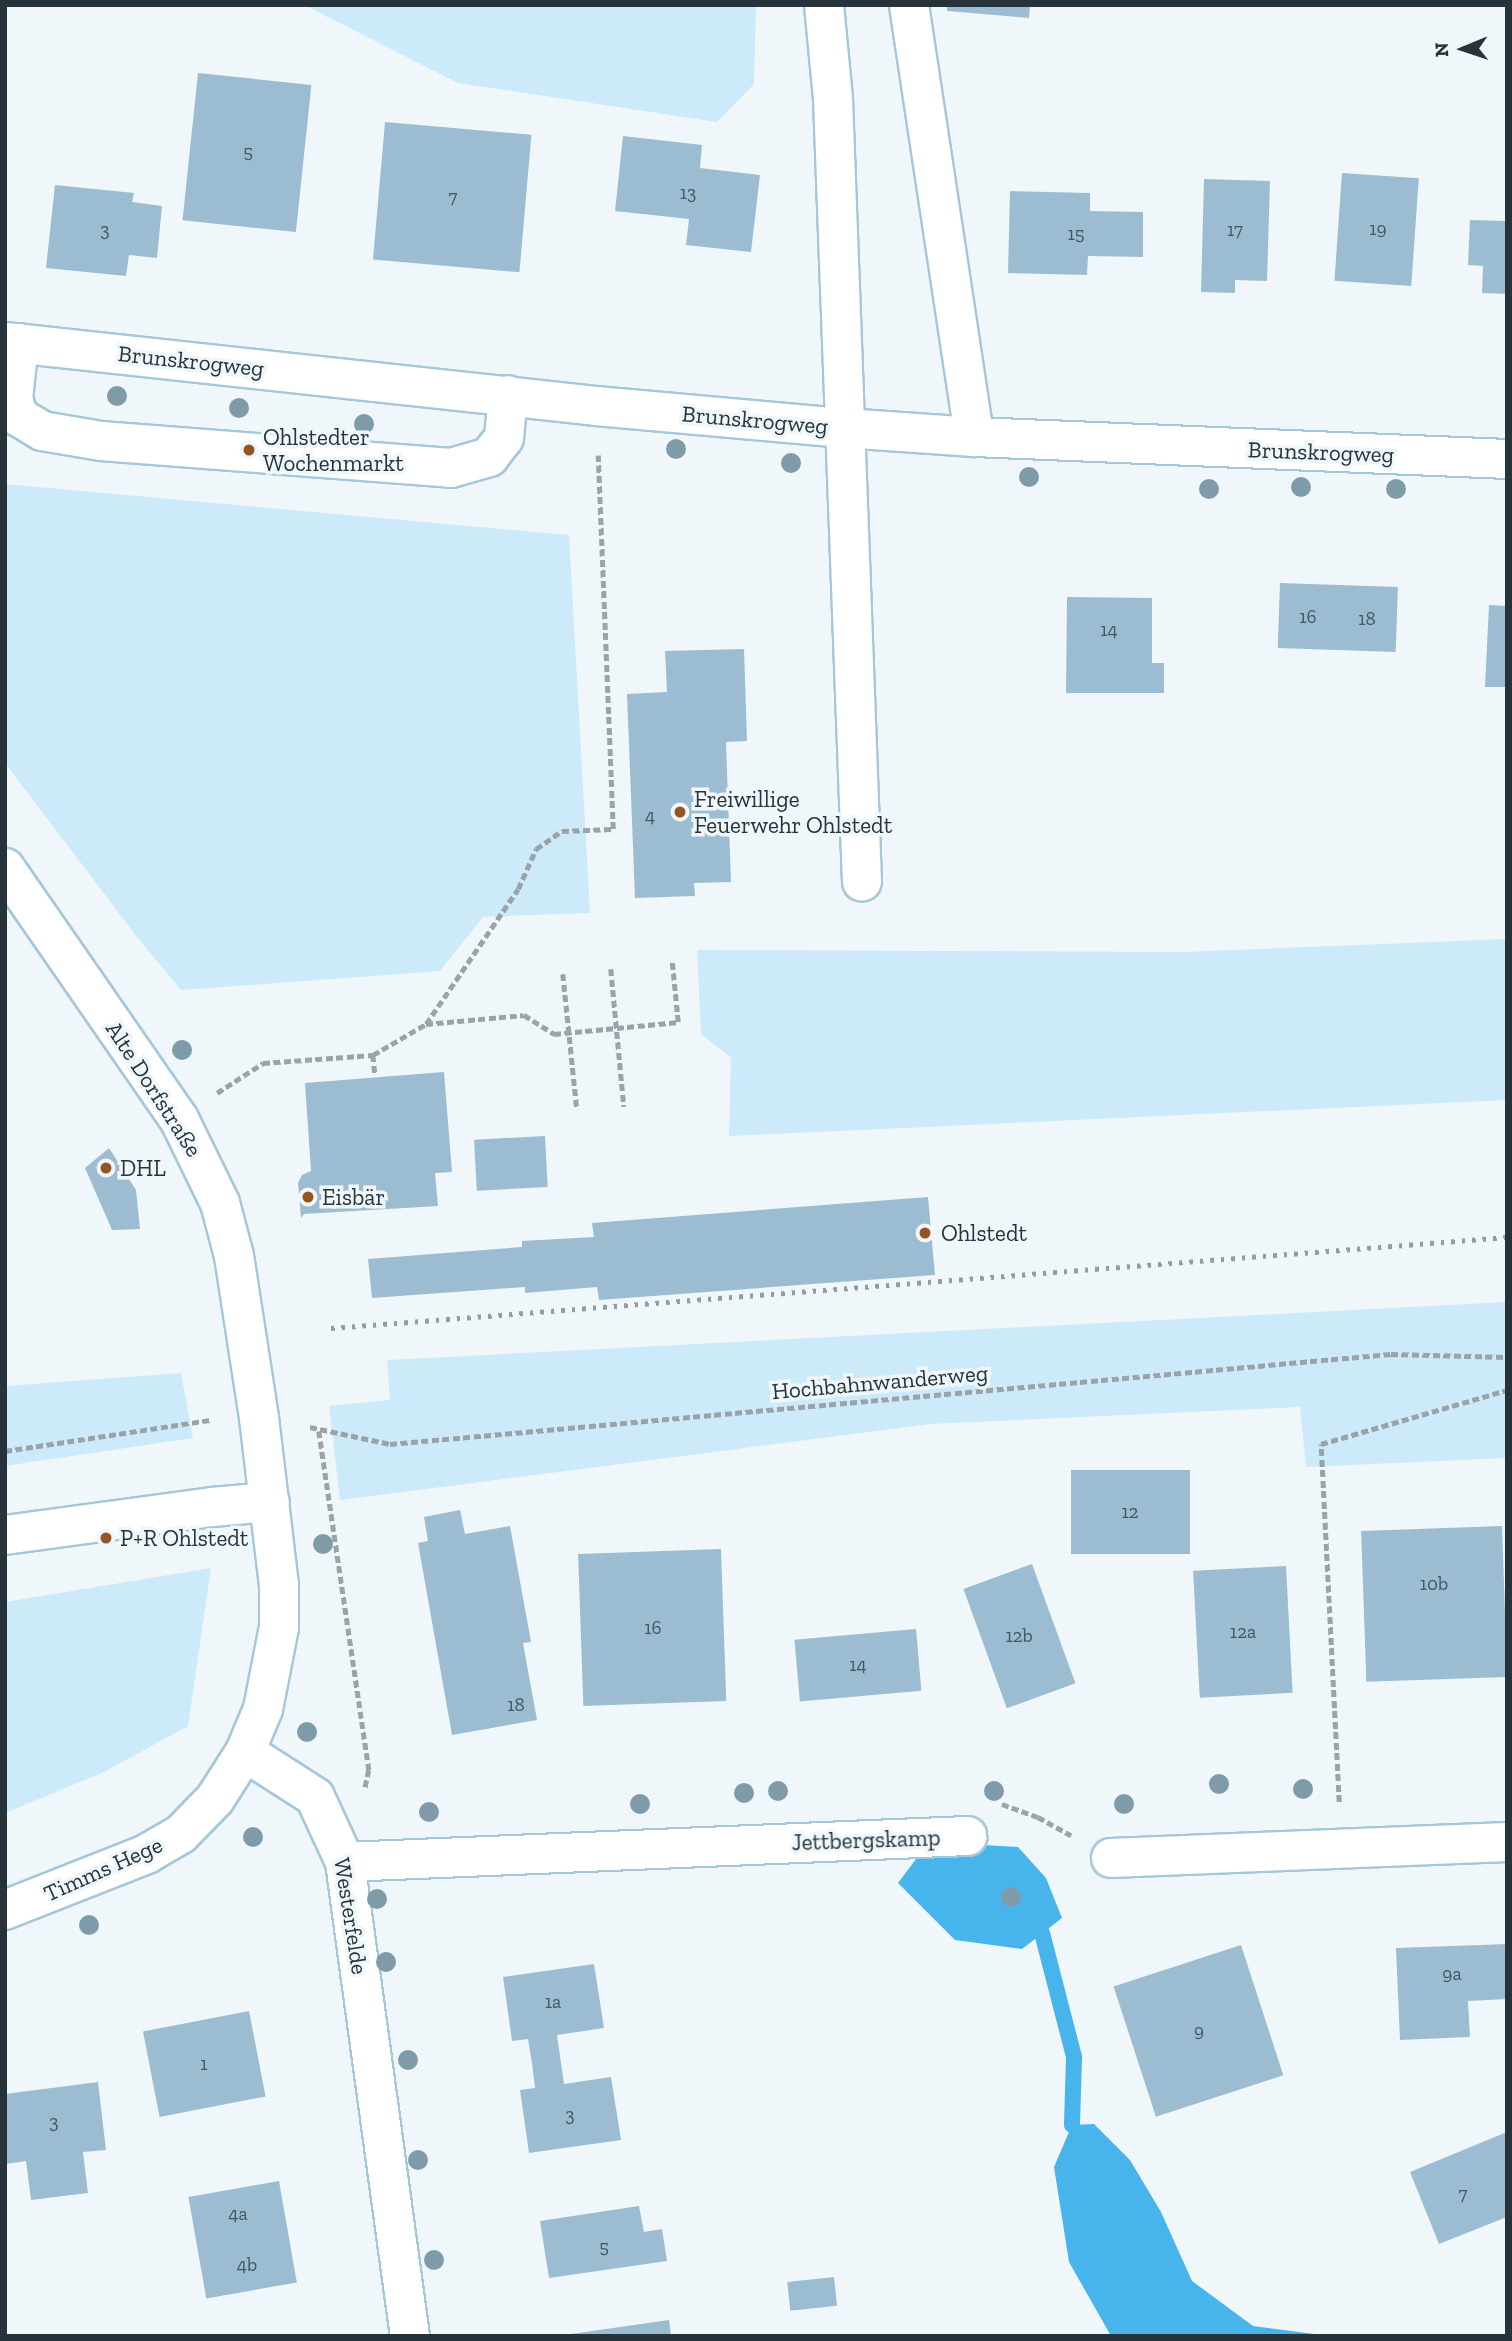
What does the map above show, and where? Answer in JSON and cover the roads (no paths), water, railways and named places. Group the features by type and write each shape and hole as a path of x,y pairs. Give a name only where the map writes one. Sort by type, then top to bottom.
{"street":[{"path":"824,5 833,99 862,881"},
{"path":"909,5 974,437"},
{"path":"12,343 13,399 19,417 42,431 101,441 451,468 489,457 504,438 508,395"},
{"name":"Brunskrogweg","path":"12,343 596,406 844,428 974,437 1507,459"},
{"name":"Alte Dorfstraße","path":"5,868 179,1119 203,1165 225,1219 259,1418 270,1502"},
{"path":"5,1535 212,1507 270,1502 279,1585 279,1627 263,1709 244,1752"},
{"name":"Westerfelde","path":"244,1752 315,1797 342,1854 410,2336"},
{"name":"Timms Hege","path":"5,1910 147,1854 181,1834 215,1799 244,1752"},
{"name":"Jettbergskamp","path":"342,1854 967,1836"},
{"path":"1111,1858 1507,1842"}],"water":[{"path":"929,1842 1018,1847 1046,1878 1062,1918 1022,1949 955,1940 898,1883"},
{"path":"1094,2124 1130,2160 1161,2212 1192,2281 1253,2326 1330,2336 1111,2336 1069,2262 1054,2167 1072,2125"}],"waterway":[{"path":"1042,1933 1074,2057 1072,2125"}],"railway":[{"path":"331,1328 1507,1237"}],"place":[{"name":"Ohlstedter Wochenmarkt","path":"249,450"},
{"name":"Freiwillige Feuerwehr Ohlstedt","path":"680,812"},
{"name":"DHL","path":"106,1168"},
{"name":"Eisbär","path":"308,1197"},
{"name":"Ohlstedt","path":"925,1233"},
{"name":"P+R Ohlstedt","path":"106,1538"}]}
